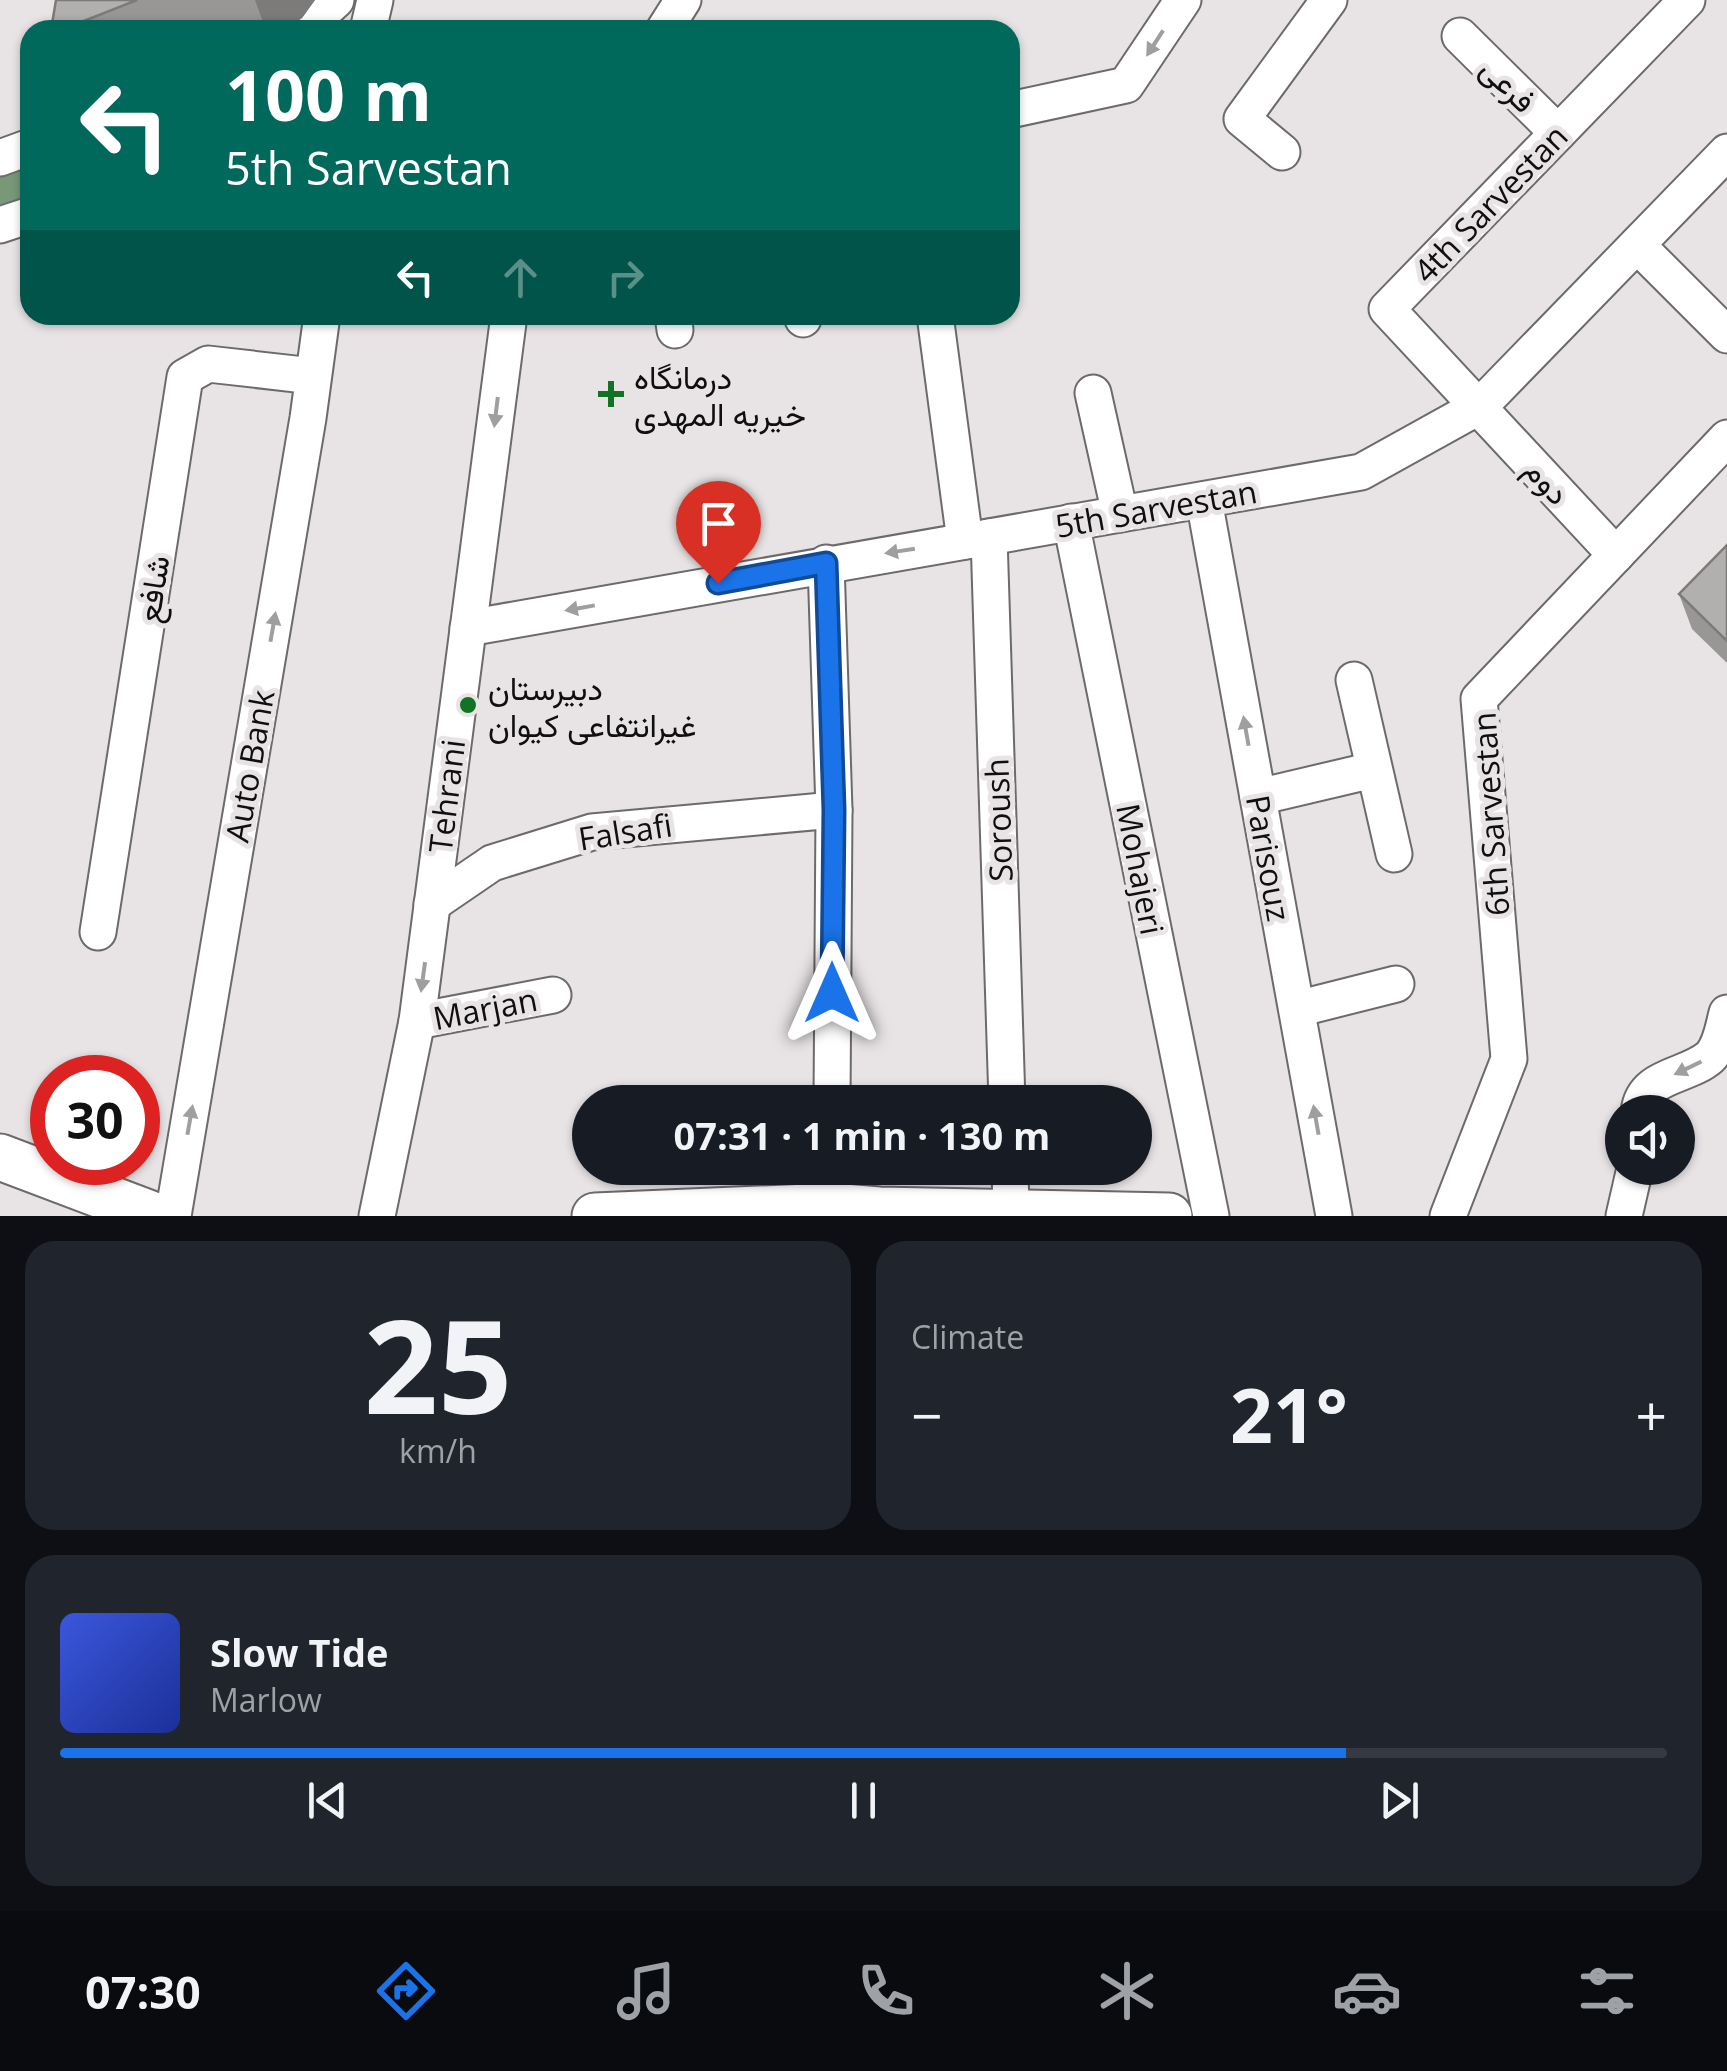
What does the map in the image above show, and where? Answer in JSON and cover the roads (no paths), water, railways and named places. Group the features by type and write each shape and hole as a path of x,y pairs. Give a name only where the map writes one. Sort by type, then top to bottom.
{"main road":[{"path":"0,1156 156,1216"},
{"path":"595,1216 832,1187 1011,1212 1168,1216"}],"street":[{"path":"314,20 336,0"},
{"path":"1020,108 1126,85 1182,0"},
{"path":"1282,152 1242,119 1329,0"},
{"name":"4th Sarvestan","path":"1480,406 1387,309 1687,0"},
{"name":"فرعی","path":"1460,36 1558,133"},
{"name":"5th Sarvestan","path":"468,628 1361,472 1480,406 1727,152"},
{"path":"1637,245 1727,336"},
{"name":"Auto Bank","path":"173,1216 321,325"},
{"name":"Tehrani","path":"377,1216 417,1021 508,325"},
{"name":"Soroush","path":"936,325 977,539 1007,1085"},
{"name":"شافع","path":"98,932 184,377 208,364 314,376"},
{"path":"1093,393 1120,514"},
{"name":"دوم","path":"1480,406 1616,556"},
{"name":"6th Sarvestan","path":"1448,1216 1509,1059 1479,699 1727,438"},
{"name":"Parisouz","path":"1204,500 1334,1216"},
{"name":"Mohajeri","path":"1071,522 1211,1216"},
{"path":"826,563 834,810 832,1085"},
{"path":"1354,680 1394,854"},
{"path":"1258,797 1373,770"},
{"name":"Falsafi","path":"432,904 492,864 592,832 834,810"},
{"path":"1296,1009 1396,984"},
{"name":"Marjan","path":"417,1021 552,996"},
{"path":"1644,1095 1711,1056 1719,1044 1727,1013"},
{"path":"1010,1185 1011,1212"},
{"path":"1624,1216 1630,1185"}],"waterway":[{"path":"0,198 20,191"}],"place":[{"name":"درمانگاه خیریه المهدی","path":"611,394"},
{"name":"دبیرستان غیرانتفاعی کیوان","path":"468,705"}]}
